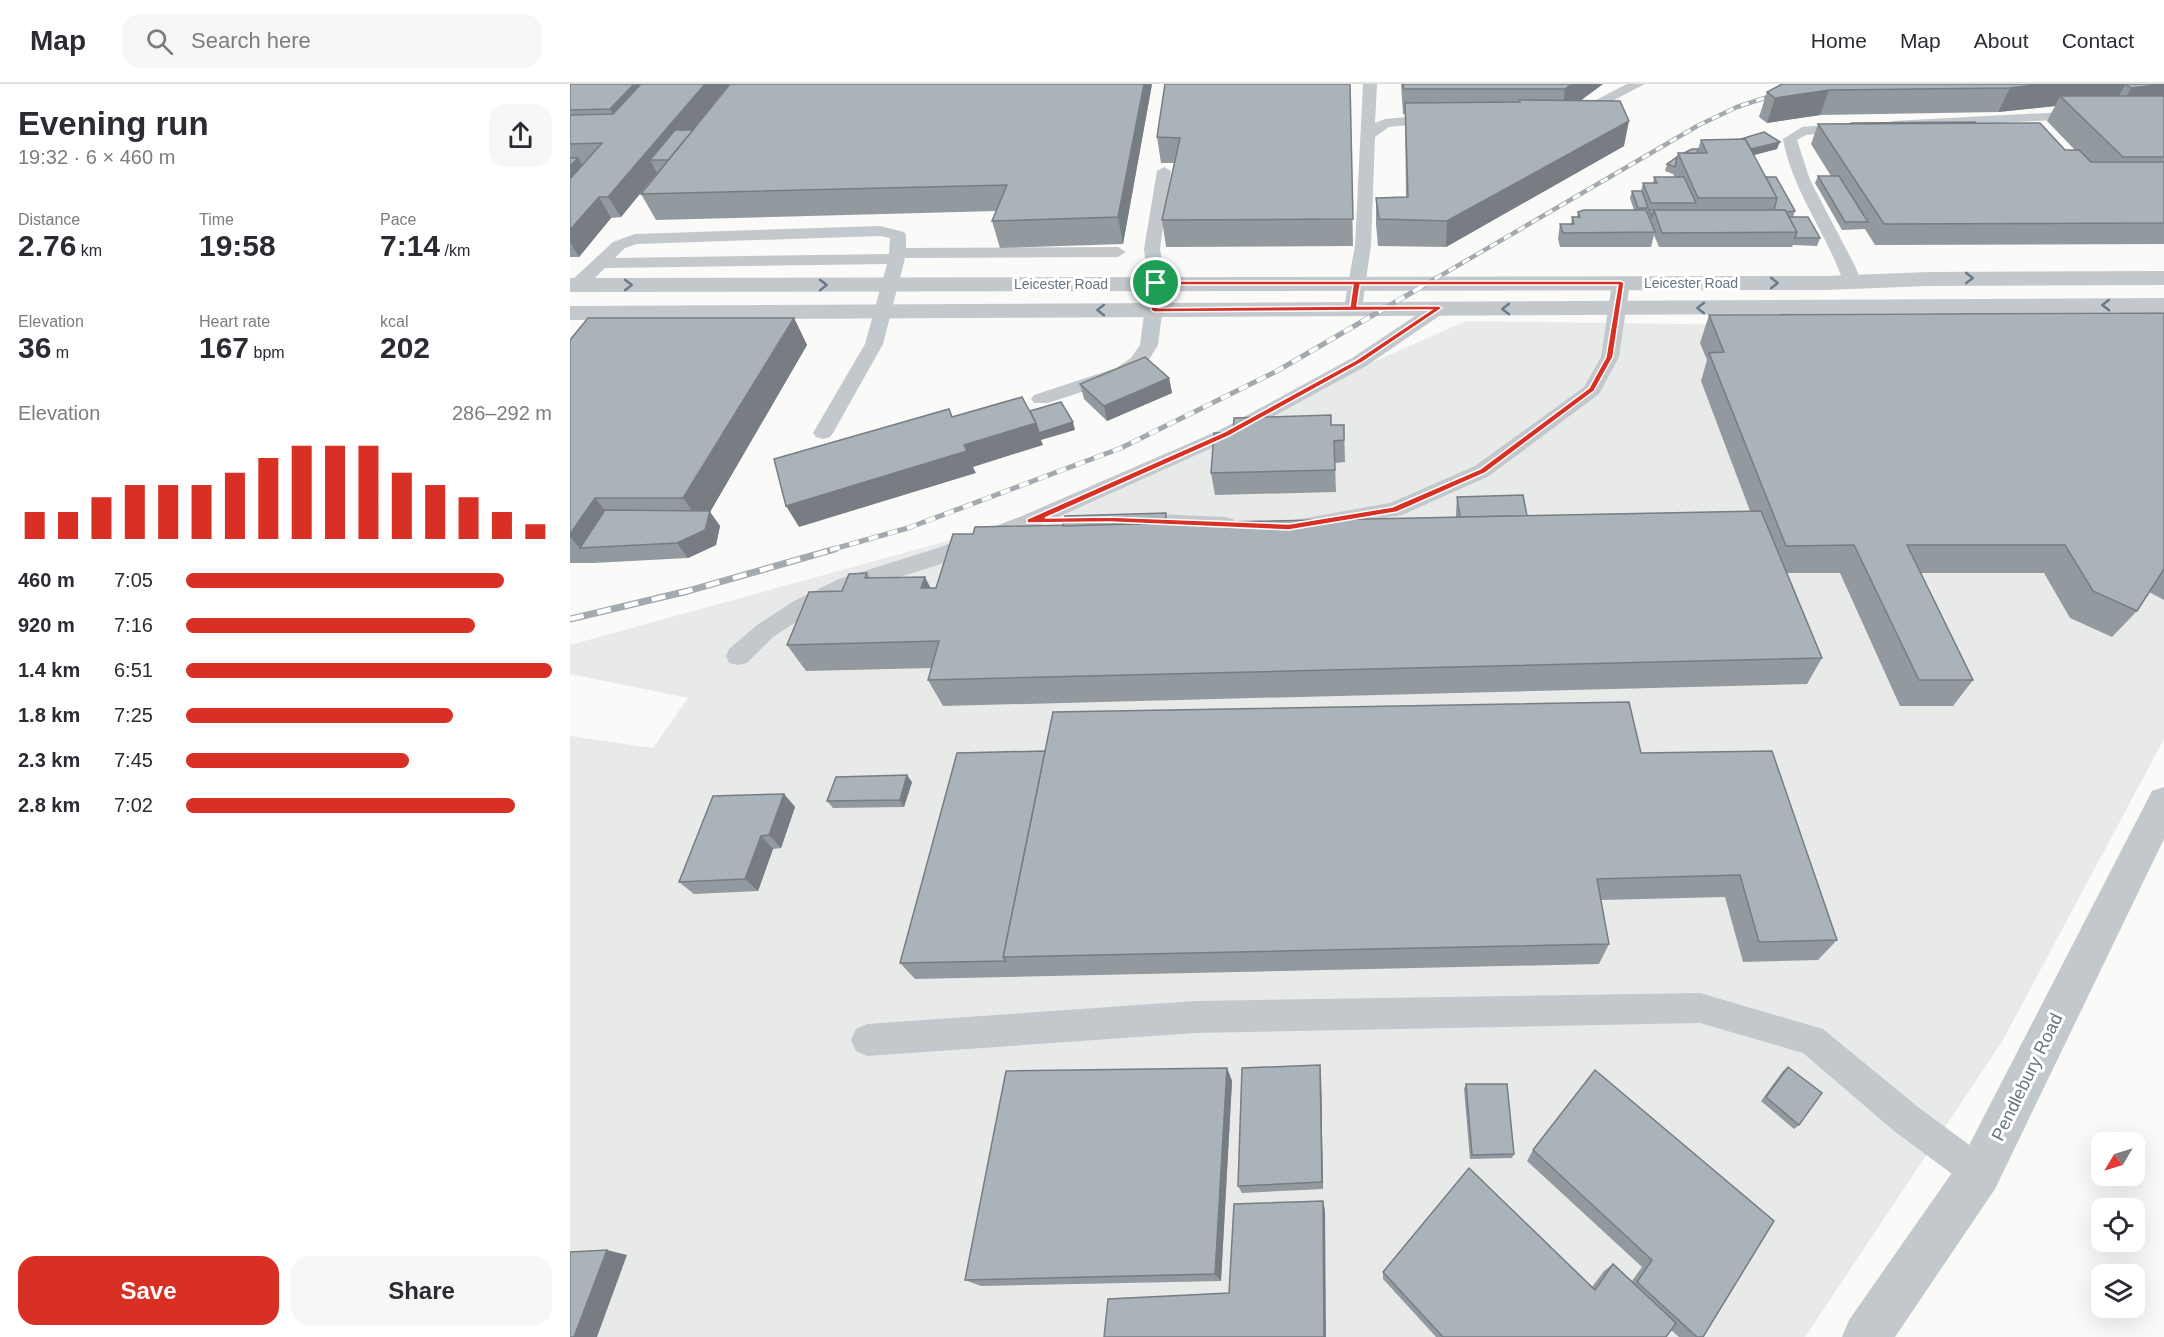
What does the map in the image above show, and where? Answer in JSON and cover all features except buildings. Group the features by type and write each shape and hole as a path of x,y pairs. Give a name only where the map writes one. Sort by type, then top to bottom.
{"street":[{"name":"Leicester Road","path":"572,288 889,284 1621,283 2164,278"},
{"path":"1852,281 1871,307"},
{"name":"Leicester Road","path":"570,313 2164,305"},
{"name":"Pendlebury Road","path":"1866,1337 1980,1173 2164,802"}],"lane":[{"path":"1353,308 1363,245 1370,84"},
{"path":"1560,118 1586,110 1638,84"},
{"path":"1883,125 2100,115"},
{"path":"1368,135 1385,123 1448,118"},
{"path":"1852,281 1837,244 1809,198 1792,157 1790,139 1802,131 1860,127"},
{"path":"1041,399 1123,372 1138,362 1149,345 1156,283 1152,249 1164,171"},
{"path":"572,288 619,244 627,241 671,236 880,231 898,235 897,256 874,344 823,433"},
{"path":"600,263 1118,252"},
{"path":"1277,527 1394,510 1482,471 1592,390 1610,357 1621,283"},
{"path":"738,656 765,631 802,607 847,585 946,554 1030,521 1227,434 1359,362 1439,308"},
{"path":"1110,519 1242,525"},
{"path":"1030,521 1076,520"},
{"path":"867,1041 1195,1017 1700,1008 1812,1040 1906,1119 1980,1173"}],"shaded area":[{"path":"1466,321 2164,331 2164,739 2003,1040 1805,1337 570,1337 570,736 653,748 688,698 570,674 570,645 1002,526"}],"railway":[{"path":"1421,287 1699,125 1737,107 1807,84"},
{"path":"830,550 908,528 1121,448 1277,371 1423,286"},
{"path":"570,619 688,591 835,549"}],"route":[{"path":"1156,283 1154,310 1353,308 1357,283 1621,283 1610,357 1592,390 1482,471 1394,510 1289,527 1110,519 1030,521 1227,434 1359,362 1439,308 1353,308 1357,283 1156,283"}]}
